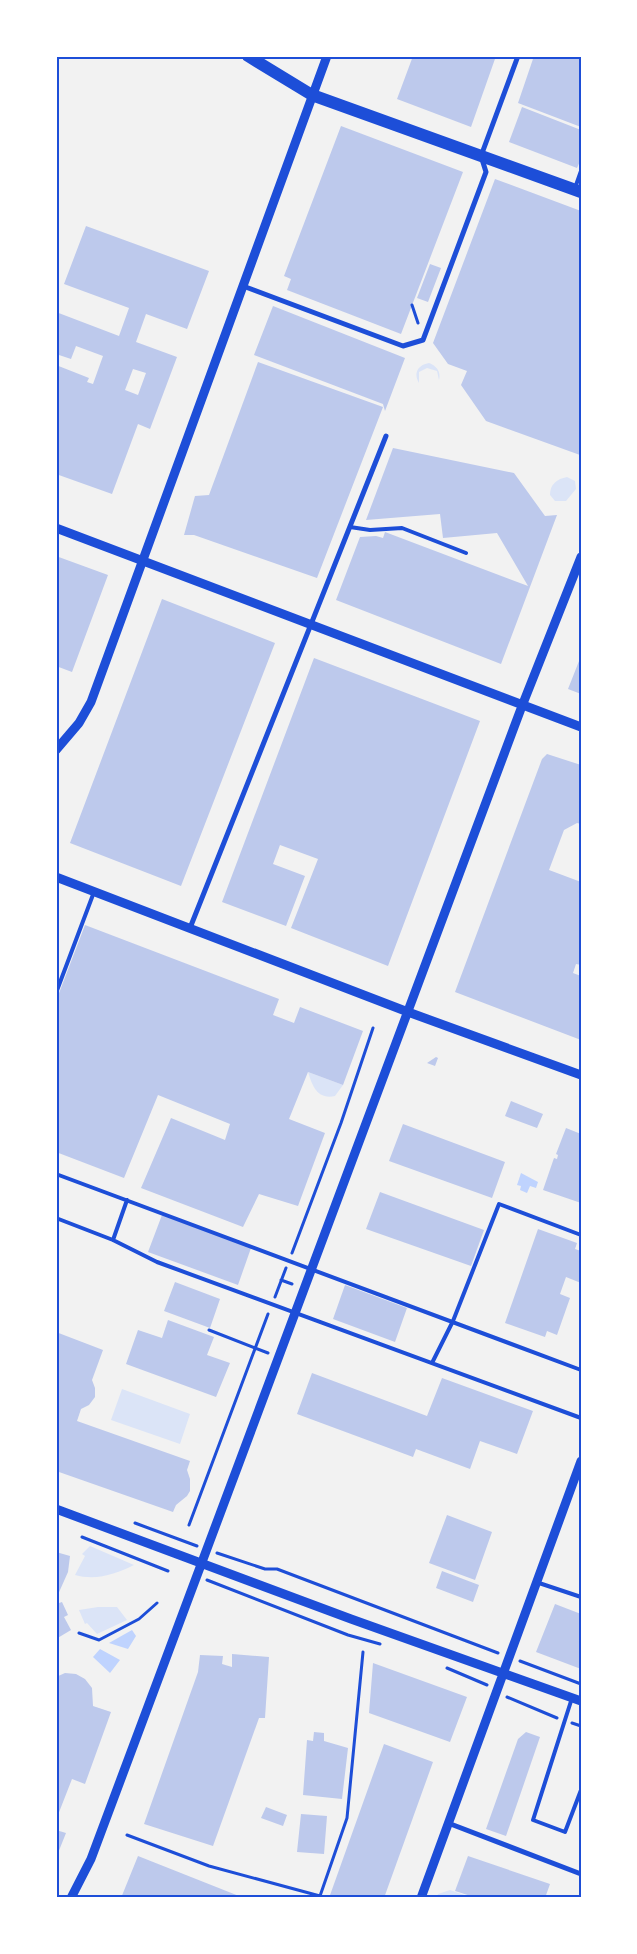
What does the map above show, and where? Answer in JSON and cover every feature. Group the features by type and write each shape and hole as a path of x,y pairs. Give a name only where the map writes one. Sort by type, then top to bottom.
{"main road":[{"path":"248,56 312,95 578,190"}],"street":[{"path":"56,750 90,704 327,56"},
{"path":"243,286 403,346 423,340 486,172 481,156 518,56"},
{"path":"190,928 386,436"},
{"path":"56,528 581,727"},
{"path":"71,1898 91,1859 522,706 581,557"},
{"path":"56,877 581,1076"},
{"path":"421,1898 581,1461"},
{"path":"56,1509 576,1699"},
{"path":"448,1823 581,1874"}],"lane":[{"path":"578,190 581,171"},
{"path":"350,527 370,530 402,528 466,553"},
{"path":"56,993 94,891"},
{"path":"56,1174 581,1370"},
{"path":"113,1240 127,1200"},
{"path":"432,1363 453,1321 499,1204 581,1236"},
{"path":"56,1218 113,1240 157,1262 581,1418"},
{"path":"536,1582 580,1595"},
{"path":"576,1699 564,1721 533,1820 565,1832 581,1790"}],"path":[{"path":"274,1299 341,1123 373,1028"},
{"path":"281,1280 292,1284"},
{"path":"189,1526 268,1314"},
{"path":"209,1330 278,1358"},
{"path":"133,1523 265,1569 277,1569 581,1684"},
{"path":"82,1537 168,1571"},
{"path":"197,1575 236,1593 322,1625 368,1642 383,1644"},
{"path":"79,1633 99,1640 139,1619 157,1603"},
{"path":"128,1835 209,1866 320,1896 347,1818 363,1652"},
{"path":"439,1665 476,1679 524,1706 581,1726"}],"shaded area":[{"path":"429,363 438,370 439,380 437,371 427,368 419,372 419,383 416,376 419,368"},
{"path":"567,477 575,481 576,489 566,501 555,501 550,495 551,488 557,481"},
{"path":"308,1072 343,1085 335,1096 324,1096 316,1090"},
{"path":"122,1389 190,1414 180,1444 111,1420"},
{"path":"90,1546 134,1565 106,1576 83,1577 75,1575 85,1556 82,1554"},
{"path":"117,1607 127,1620 97,1634 87,1623 85,1624 79,1610"},
{"path":"450,1890 473,1898 436,1898 438,1894"}],"water":[{"path":"521,1173 538,1182 536,1188 530,1186 527,1193 520,1190 521,1186 517,1185"},
{"path":"132,1630 136,1636 128,1649 109,1643"},
{"path":"100,1649 120,1660 110,1673 93,1657"}],"building":[{"path":"413,56 496,56 471,127 397,99"},
{"path":"534,56 581,56 581,127 518,103"},
{"path":"522,107 581,130 581,159 577,168 509,142"},
{"path":"341,126 463,172 401,334 287,290 291,279 284,276"},
{"path":"495,179 581,211 580,455 486,421 461,385 467,371 448,364 433,343"},
{"path":"86,226 209,271 187,329 146,314 136,342 177,357 150,429 138,424 112,494 56,474 56,365 89,378 87,382 93,384 103,356 76,346 71,359 56,354 56,312 119,336 129,308 64,284","holes":["133,369 146,373 138,395 125,390"]},
{"path":"430,264 441,268 428,302 417,298"},
{"path":"273,306 405,358 385,411 383,404 254,355"},
{"path":"258,362 383,407 317,578 194,535 184,535 195,496 209,495"},
{"path":"393,448 514,473 545,516 557,515 501,664 336,600 360,537 376,536 383,538 385,532 528,586 497,533 443,538 440,514 366,520"},
{"path":"56,556 108,575 72,672 56,666"},
{"path":"162,599 275,643 181,886 70,843"},
{"path":"581,656 581,694 568,689"},
{"path":"314,658 480,721 388,966 291,928 318,859 280,845 273,864 305,876 286,926 222,902"},
{"path":"547,754 581,765 581,824 577,823 564,830 549,870 581,882 581,965 576,964 573,973 581,976 581,1040 455,992 542,759"},
{"path":"85,925 279,999 273,1015 294,1023 300,1007 363,1031 343,1085 308,1072 289,1119 325,1133 298,1206 259,1194 243,1227 141,1188 171,1118 225,1140 230,1124 158,1095 124,1178 56,1152 56,1001"},
{"path":"436,1057 438,1058 435,1066 427,1063"},
{"path":"511,1101 543,1114 537,1128 505,1116"},
{"path":"403,1124 505,1162 492,1198 389,1161"},
{"path":"566,1128 581,1134 581,1203 543,1190 554,1158 557,1159 558,1155 556,1154"},
{"path":"380,1192 484,1230 471,1266 366,1229"},
{"path":"162,1215 251,1248 238,1285 148,1252"},
{"path":"538,1229 577,1243 575,1249 581,1251 581,1283 566,1277 560,1294 570,1298 557,1335 547,1331 545,1337 505,1323"},
{"path":"175,1282 220,1299 210,1328 164,1311"},
{"path":"345,1285 407,1308 395,1342 333,1319"},
{"path":"168,1320 214,1337 207,1355 230,1363 216,1397 126,1364 138,1330 162,1338"},
{"path":"56,1332 103,1350 92,1380 95,1388 95,1397 89,1405 81,1409 77,1421 190,1461 187,1470 190,1479 190,1491 176,1505 173,1512 59,1472 56,1477"},
{"path":"312,1373 427,1416 442,1378 533,1411 517,1454 480,1441 470,1469 416,1449 413,1457 297,1414"},
{"path":"447,1515 492,1532 475,1580 429,1563"},
{"path":"56,1552 70,1556 68,1572 56,1599"},
{"path":"442,1571 479,1585 473,1602 436,1588"},
{"path":"62,1602 68,1615 64,1617 71,1630 56,1639 56,1604"},
{"path":"555,1604 581,1614 581,1669 536,1652"},
{"path":"232,1654 269,1657 265,1718 259,1718 213,1846 144,1824 198,1672 200,1655 223,1656 222,1664 232,1667"},
{"path":"373,1663 467,1697 450,1742 369,1713"},
{"path":"65,1673 76,1674 85,1679 92,1688 93,1706 111,1712 85,1784 72,1779 56,1820 56,1677"},
{"path":"314,1732 324,1733 324,1741 348,1748 342,1799 303,1795 307,1740 313,1741"},
{"path":"526,1732 540,1737 506,1836 486,1829 518,1739"},
{"path":"384,1744 433,1762 384,1898 329,1898"},
{"path":"266,1807 287,1815 283,1826 261,1818"},
{"path":"301,1814 327,1816 324,1854 297,1852"},
{"path":"56,1830 66,1833 56,1858"},
{"path":"138,1856 244,1898 121,1898"},
{"path":"468,1856 550,1884 545,1898 477,1898 455,1891"}]}
